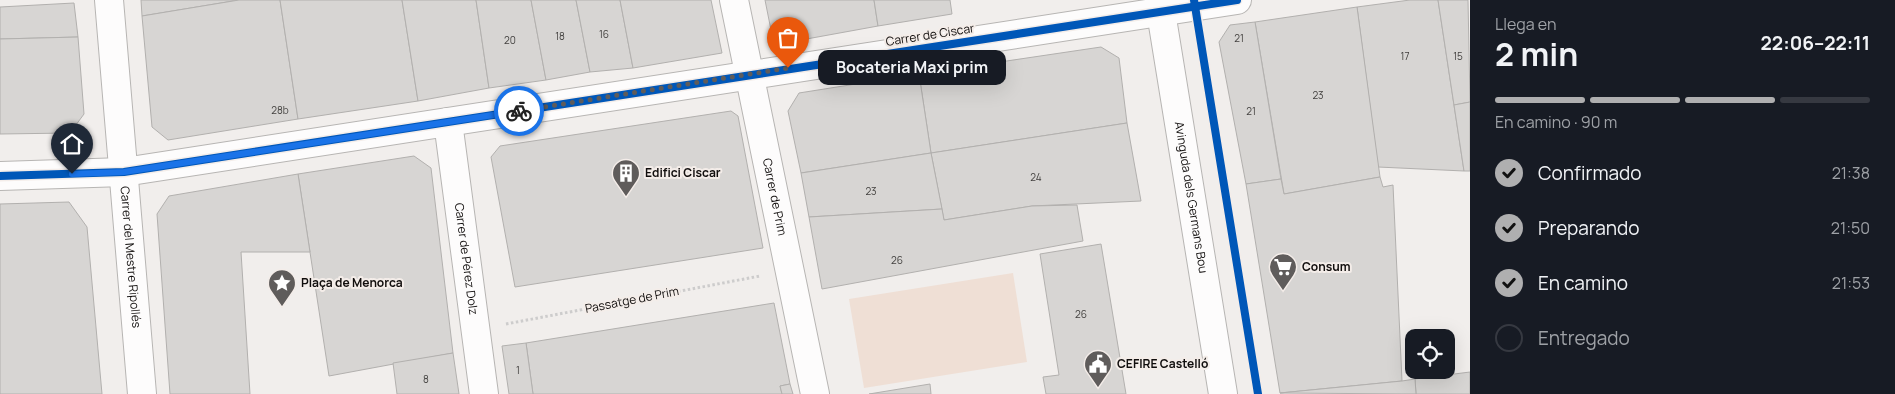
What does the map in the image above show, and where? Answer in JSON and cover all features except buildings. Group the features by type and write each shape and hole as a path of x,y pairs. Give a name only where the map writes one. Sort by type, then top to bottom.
{"street":[{"name":"Carrer del Mestre Ripollés","path":"109,0 142,394"},
{"name":"Carrer de Prim","path":"734,0 815,394"},
{"name":"Carrer de Ciscar","path":"0,176 124,172 750,74 1160,6 1237,0"},
{"name":"Avinguda dels Germans Bou","path":"1160,6 1223,394"},
{"name":"Carrer de Pérez Dolz","path":"448,122 484,394"}],"shaded area":[{"path":"1013,273 1027,362 864,388 849,299"}],"cycle path":[{"path":"1194,0 1258,394"},
{"path":"0,176 124,172 1237,0"}],"way so far":[{"path":"519,111 788,68"}],"place":[{"name":"Bocateria Maxi prim","path":"788,68"},
{"name":"Edifici Ciscar","path":"626,197"},
{"name":"Consum","path":"1283,291"},
{"name":"Plaça de Menorca","path":"282,307"},
{"name":"CEFIRE Castelló","path":"1098,388"}],"route":[{"path":"72,174 124,172 519,111"}]}
